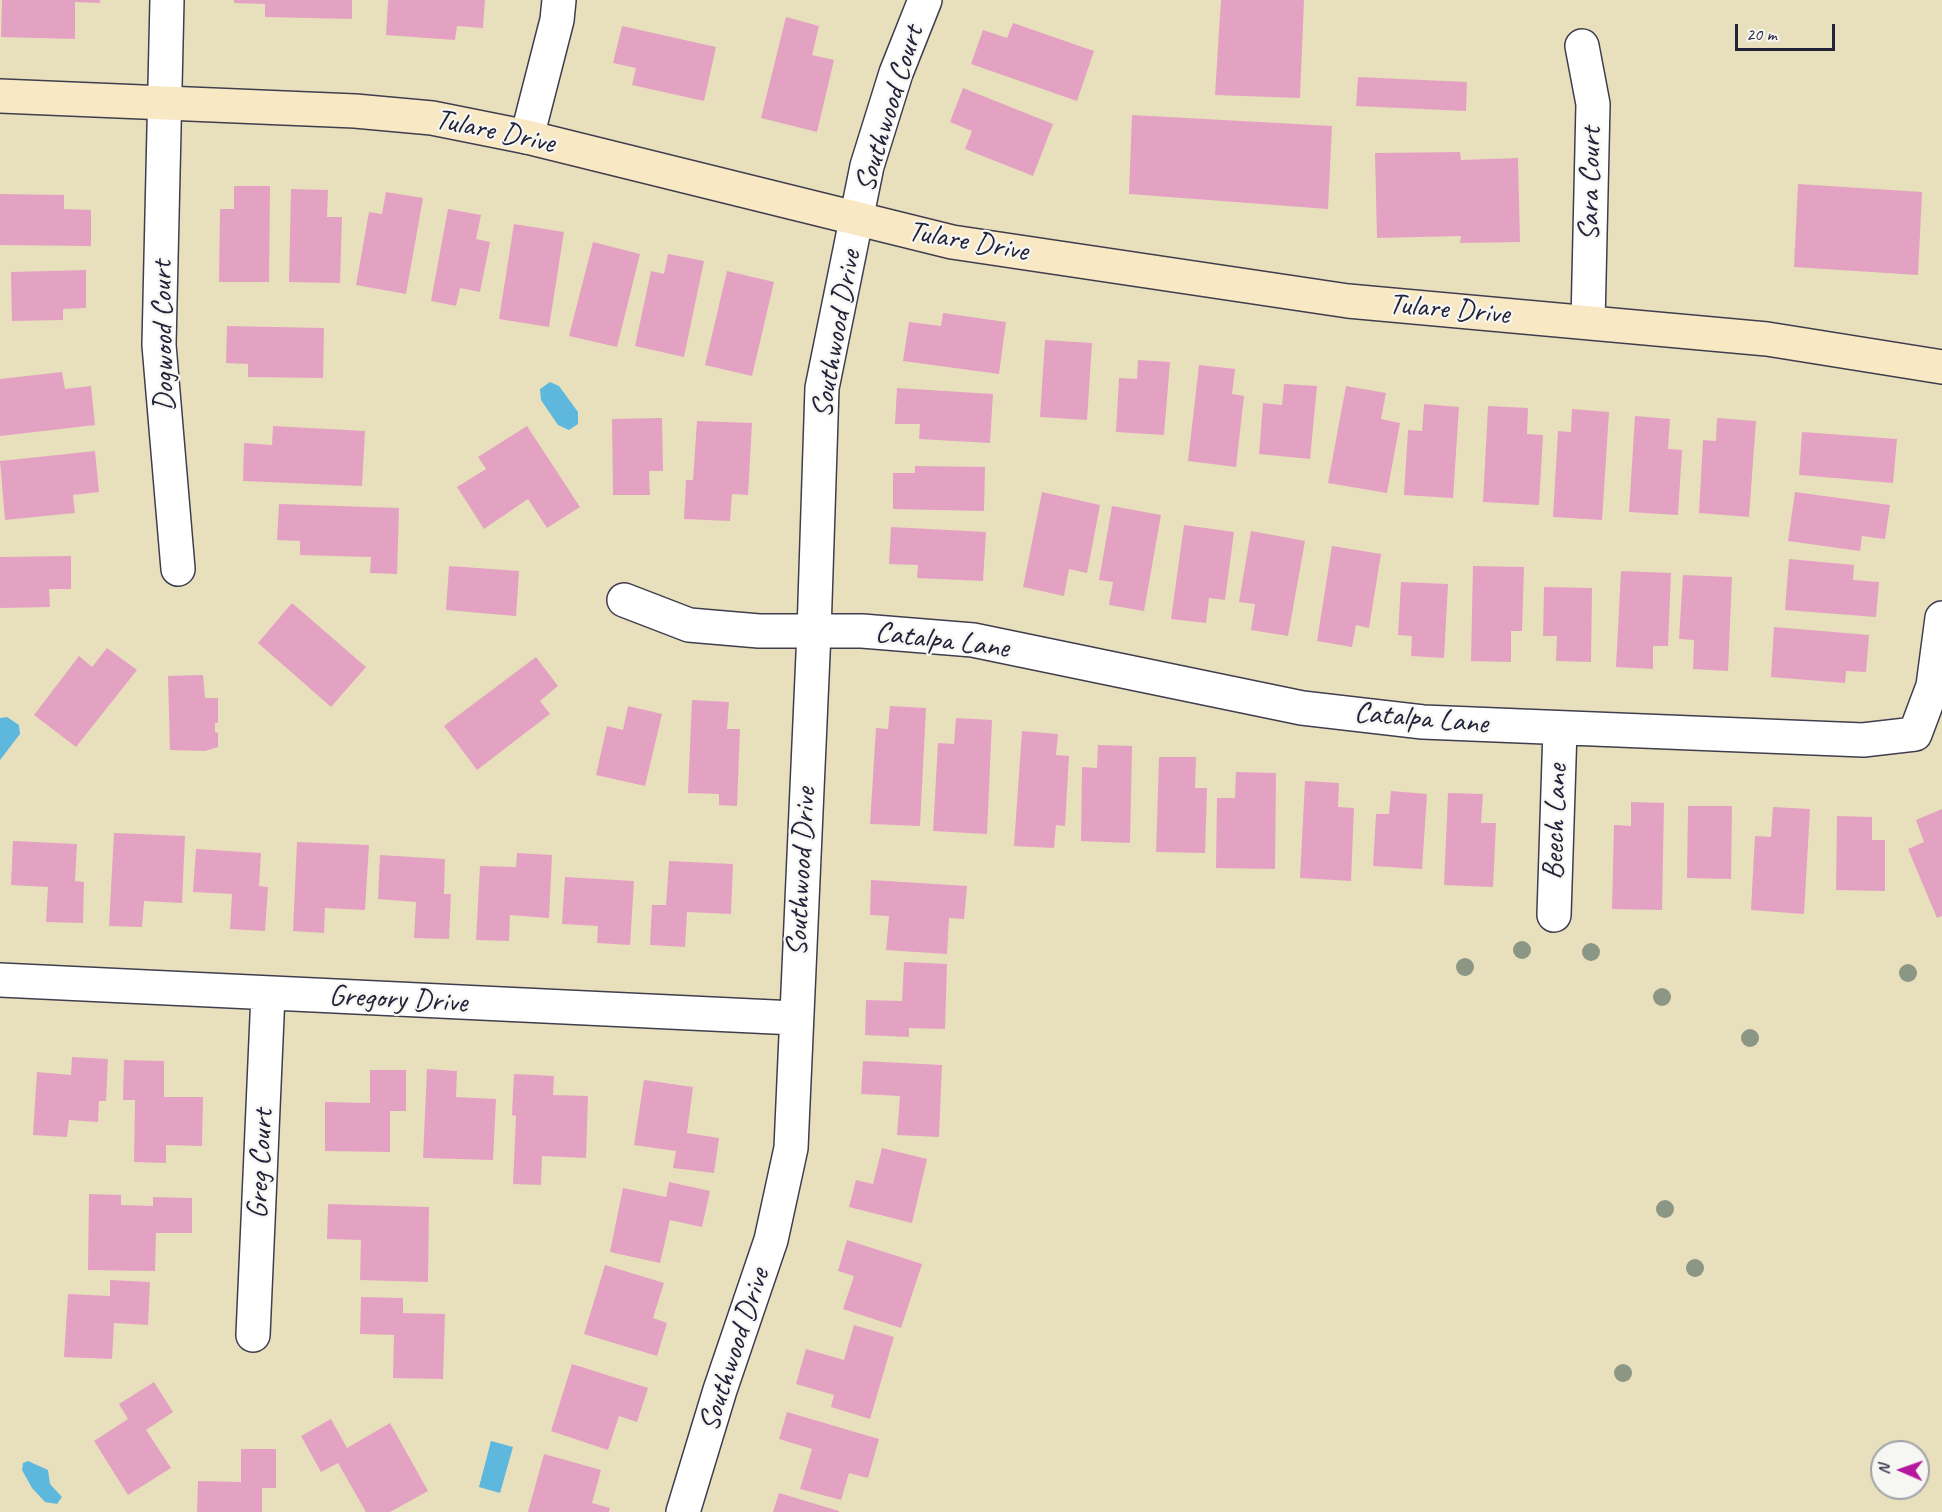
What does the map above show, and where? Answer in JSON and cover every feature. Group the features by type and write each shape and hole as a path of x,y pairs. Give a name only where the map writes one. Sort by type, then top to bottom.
{"street":[{"name":"Dogwood Court","path":"166,0 166,102 159,345 178,569"},
{"path":"527,137 557,20 559,0"},
{"name":"Southwood Court","path":"857,220 868,162 892,84 925,0"},
{"name":"Sara Court","path":"1582,46 1593,104 1588,322"},
{"name":"Tulare Drive","path":"0,96 355,111 432,118 527,137 952,242 1348,301 1767,339 1942,367"},
{"name":"Southwood Drive","path":"683,1512 720,1390 771,1240 791,1148 814,632 822,388 857,220"},
{"name":"Catalpa Lane","path":"624,600 690,625 759,631 862,631 974,640 1302,708 1422,722 1863,740 1915,734 1933,686 1942,618"},
{"name":"Beech Lane","path":"1554,915 1560,729"},
{"name":"Gregory Drive","path":"0,980 795,1018"},
{"name":"Greg Court","path":"253,1335 268,994"}],"water":[{"path":"550,382 559,386 578,412 578,424 569,430 558,425 541,400 540,389"},
{"path":"7,717 19,725 20,734 0,760 0,718"},
{"path":"491,1441 513,1447 500,1493 479,1487"},
{"path":"28,1461 48,1470 50,1484 62,1497 57,1504 45,1502 32,1488 22,1470 23,1463"}],"building":[{"path":"2,0 100,0 100,3 75,2 75,39 1,37"},
{"path":"234,0 352,0 352,19 265,17 265,4 234,3"},
{"path":"388,0 485,0 483,28 457,26 455,40 386,35"},
{"path":"1221,0 1304,0 1300,98 1215,95"},
{"path":"786,17 819,26 812,55 834,60 817,132 761,118"},
{"path":"1013,23 1094,51 1077,101 971,64 983,30 1007,38"},
{"path":"622,26 716,47 704,101 632,85 636,68 613,63"},
{"path":"1358,77 1467,82 1466,111 1356,106"},
{"path":"963,88 1053,124 1033,176 965,149 972,131 950,122"},
{"path":"1132,115 1332,126 1328,209 1129,194"},
{"path":"1460,152 1461,160 1518,158 1520,242 1460,243 1461,236 1377,238 1375,153"},
{"path":"1798,184 1922,192 1918,275 1794,267"},
{"path":"234,186 270,186 269,282 219,282 220,209 234,209"},
{"path":"291,189 328,190 327,217 342,217 340,283 289,282"},
{"path":"386,192 423,198 406,294 356,285 369,212 382,214"},
{"path":"0,194 64,195 64,209 91,210 91,246 0,245"},
{"path":"448,209 481,215 476,239 490,242 480,292 460,288 456,306 431,301"},
{"path":"514,224 564,232 549,327 499,319"},
{"path":"593,242 640,254 617,347 569,336"},
{"path":"668,254 704,261 684,357 635,346 651,271 664,274"},
{"path":"86,270 86,308 63,309 63,320 12,321 11,272"},
{"path":"727,271 774,282 752,376 705,365"},
{"path":"943,313 1006,322 999,374 903,361 909,322 941,326"},
{"path":"227,326 324,328 323,378 248,377 248,364 226,363"},
{"path":"1045,340 1092,343 1087,420 1040,417"},
{"path":"1138,360 1170,362 1164,435 1116,432 1119,378 1137,379"},
{"path":"1199,365 1235,369 1232,394 1244,396 1236,467 1188,461"},
{"path":"62,372 65,389 91,386 95,425 0,436 0,379"},
{"path":"1284,384 1317,386 1310,459 1259,454 1263,403 1282,405"},
{"path":"1346,386 1386,393 1381,419 1400,423 1387,493 1328,483"},
{"path":"897,388 993,394 990,443 919,439 920,424 895,424"},
{"path":"1424,404 1459,407 1453,498 1404,495 1408,430 1422,431"},
{"path":"1488,406 1528,408 1527,434 1543,435 1539,505 1483,502"},
{"path":"1572,409 1609,412 1602,520 1553,517 1558,431 1571,432"},
{"path":"1635,416 1670,419 1668,449 1682,450 1678,515 1629,512"},
{"path":"662,418 663,471 649,471 650,495 613,495 612,419"},
{"path":"1717,418 1756,421 1749,517 1699,513 1703,440 1716,441"},
{"path":"697,421 752,423 748,495 732,494 730,521 684,519 686,480 693,480"},
{"path":"273,426 365,431 362,486 243,481 244,443 272,445"},
{"path":"527,426 580,507 547,528 528,499 484,529 457,487 486,469 478,457"},
{"path":"1802,432 1897,439 1893,483 1799,475"},
{"path":"95,451 99,492 73,495 75,513 5,520 0,461"},
{"path":"915,466 985,467 984,511 893,509 893,473 915,473"},
{"path":"1042,492 1100,505 1087,573 1069,569 1064,596 1023,587"},
{"path":"1795,492 1890,505 1885,539 1862,536 1860,551 1788,541"},
{"path":"279,504 399,508 397,574 370,573 371,557 300,555 300,541 277,540"},
{"path":"1112,506 1161,515 1144,611 1109,605 1113,582 1099,580"},
{"path":"1184,525 1234,532 1225,600 1209,598 1206,623 1171,619"},
{"path":"891,527 986,532 983,581 917,578 918,565 889,564"},
{"path":"1251,531 1305,541 1288,636 1251,630 1255,604 1239,602"},
{"path":"1332,546 1381,554 1369,628 1356,625 1352,647 1317,641"},
{"path":"71,556 71,589 49,589 50,607 0,608 0,557"},
{"path":"1789,559 1854,565 1853,580 1879,582 1876,617 1785,610"},
{"path":"449,566 519,571 516,616 446,610"},
{"path":"1473,566 1524,567 1522,631 1511,631 1511,662 1471,661"},
{"path":"1621,571 1671,573 1668,646 1653,646 1653,669 1616,667"},
{"path":"1683,575 1732,577 1728,671 1693,669 1694,640 1679,639"},
{"path":"1401,582 1448,584 1444,658 1411,656 1412,636 1398,635"},
{"path":"1544,587 1592,588 1591,662 1556,661 1557,636 1543,636"},
{"path":"292,603 366,667 331,707 258,643"},
{"path":"1774,627 1869,635 1866,672 1846,671 1845,683 1771,677"},
{"path":"107,648 137,670 76,747 34,715 79,656 92,667"},
{"path":"536,657 558,686 540,701 550,714 477,770 444,726"},
{"path":"203,675 205,698 218,698 218,723 215,723 215,732 218,733 218,747 205,751 170,750 168,676"},
{"path":"692,700 729,702 727,729 740,729 737,806 719,805 719,794 688,793"},
{"path":"628,706 662,714 645,786 596,775 607,726 623,730"},
{"path":"890,706 926,708 920,826 870,824 876,728 888,729"},
{"path":"956,718 992,720 987,834 933,831 938,743 954,744"},
{"path":"1022,731 1058,734 1056,755 1069,756 1065,826 1056,825 1054,848 1014,846"},
{"path":"1098,745 1132,746 1130,843 1081,841 1082,767 1097,768"},
{"path":"1159,757 1196,757 1195,788 1207,788 1205,853 1156,852"},
{"path":"1236,772 1276,773 1275,869 1216,868 1217,798 1235,798"},
{"path":"1305,781 1339,783 1338,807 1354,808 1351,881 1300,878"},
{"path":"1391,791 1427,794 1422,869 1373,866 1376,814 1389,814"},
{"path":"1448,793 1483,794 1481,823 1496,823 1493,887 1444,885"},
{"path":"1631,802 1664,803 1662,910 1612,909 1614,825 1631,826"},
{"path":"1688,806 1732,806 1731,879 1687,878"},
{"path":"1773,807 1810,809 1804,914 1751,910 1755,836 1771,837"},
{"path":"1942,809 1942,916 1937,918 1908,849 1924,842 1916,820"},
{"path":"1837,816 1872,817 1872,840 1885,840 1885,891 1836,890"},
{"path":"114,833 185,836 182,903 144,901 142,927 109,926"},
{"path":"13,841 77,844 75,881 84,882 83,923 46,922 48,887 11,885"},
{"path":"297,842 369,845 365,910 325,908 324,933 293,931"},
{"path":"196,849 261,853 259,886 268,887 265,931 230,929 232,894 193,892"},
{"path":"517,853 552,855 549,918 510,915 509,941 476,940 480,866 516,867"},
{"path":"380,855 445,859 444,894 451,894 449,939 414,938 416,902 378,899"},
{"path":"669,861 733,864 731,914 687,912 685,947 650,945 652,905 666,905"},
{"path":"565,877 634,881 630,945 597,943 598,926 562,924"},
{"path":"871,880 967,886 964,919 949,918 947,954 886,950 889,916 870,915"},
{"path":"904,962 947,964 945,1029 909,1028 909,1037 865,1035 866,1000 902,1001"},
{"path":"72,1057 108,1059 106,1101 99,1101 98,1122 69,1120 67,1137 33,1135 37,1072 71,1075"},
{"path":"124,1060 164,1061 164,1097 203,1097 202,1146 166,1145 166,1163 134,1162 135,1100 123,1100"},
{"path":"863,1061 942,1065 939,1137 897,1135 900,1096 861,1094"},
{"path":"427,1069 457,1071 456,1097 496,1099 493,1160 423,1158"},
{"path":"370,1070 406,1070 406,1111 390,1111 390,1152 325,1151 325,1102 370,1103"},
{"path":"514,1074 554,1076 553,1095 588,1096 586,1158 542,1156 541,1185 513,1184 516,1116 512,1115"},
{"path":"644,1080 693,1087 687,1133 719,1138 714,1173 673,1168 676,1151 634,1145"},
{"path":"882,1148 927,1159 912,1223 849,1207 856,1180 873,1184"},
{"path":"669,1182 710,1191 702,1227 670,1220 660,1263 610,1252 623,1188 666,1197"},
{"path":"89,1194 121,1195 121,1205 153,1206 153,1197 192,1198 192,1233 156,1233 155,1271 88,1270"},
{"path":"328,1204 429,1207 428,1282 360,1280 361,1240 327,1239"},
{"path":"847,1240 922,1264 901,1328 843,1309 854,1276 838,1271"},
{"path":"605,1265 664,1283 653,1318 667,1323 657,1356 584,1334"},
{"path":"110,1280 150,1282 148,1325 114,1323 112,1359 64,1357 68,1294 110,1296"},
{"path":"361,1297 403,1298 403,1313 445,1314 443,1379 393,1378 394,1335 360,1334"},
{"path":"854,1325 894,1337 870,1419 831,1407 834,1395 796,1384 806,1349 844,1360"},
{"path":"572,1364 648,1388 637,1422 619,1416 608,1450 551,1431"},
{"path":"154,1382 173,1412 146,1430 171,1468 128,1495 94,1441 128,1419 119,1404"},
{"path":"787,1412 879,1439 868,1478 849,1473 841,1500 800,1489 812,1449 779,1439"},
{"path":"331,1419 347,1448 390,1423 428,1491 390,1512 366,1512 338,1463 321,1472 301,1436"},
{"path":"241,1449 276,1449 276,1488 262,1488 262,1512 197,1512 198,1481 241,1482"},
{"path":"544,1454 601,1470 592,1503 610,1508 609,1512 528,1512"},
{"path":"779,1493 839,1511 839,1512 773,1512"}]}
